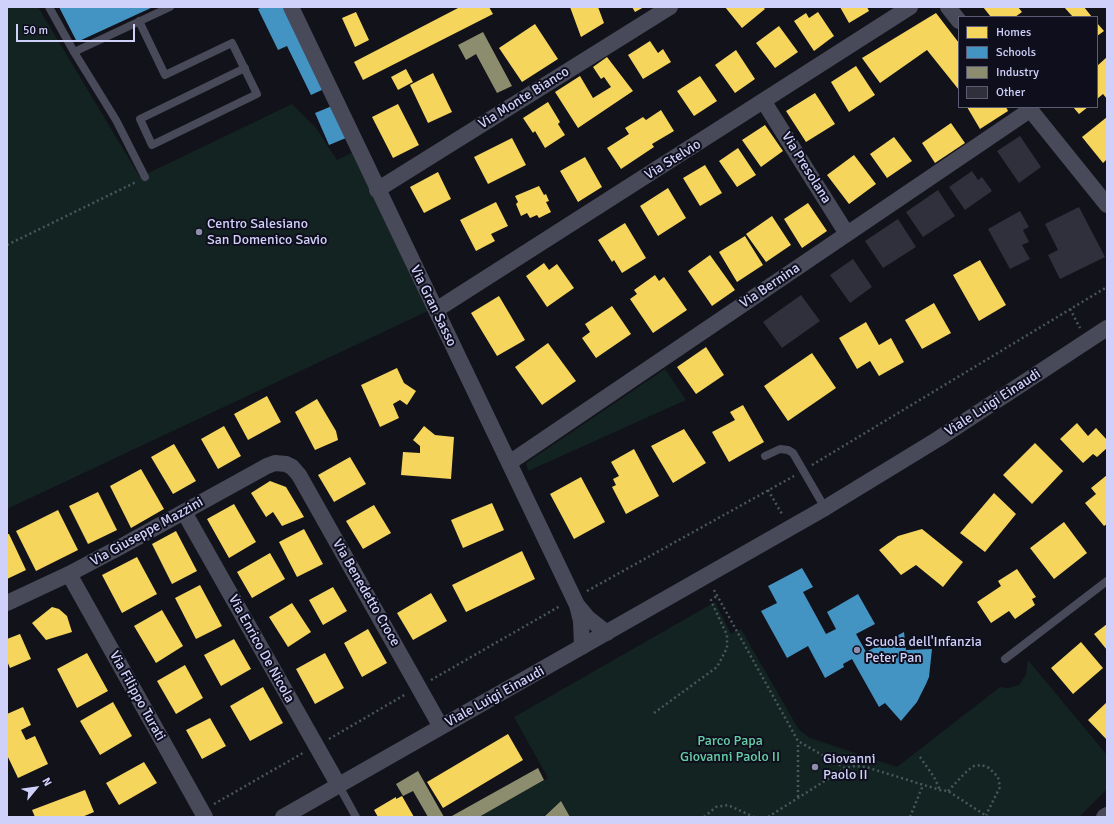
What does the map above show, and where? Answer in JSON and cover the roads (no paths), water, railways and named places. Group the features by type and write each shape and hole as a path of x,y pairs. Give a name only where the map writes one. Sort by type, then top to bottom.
{"street":[{"name":"Via Gran Sasso","path":"291,7 377,190 509,463 580,599 588,618 607,633"},
{"name":"Via Monte Bianco","path":"377,190 670,7"},
{"name":"Via Stelvio","path":"436,310 764,102 910,7"},
{"path":"948,7 958,20"},
{"name":"Via Presolana","path":"764,102 847,234"},
{"path":"1029,108 1107,205"},
{"name":"Via Bernina","path":"509,463 847,234 1029,108"},
{"name":"Viale Luigi Einaudi","path":"283,817 607,633 710,583 824,506 878,476 1034,378 1107,328"},
{"name":"Via Giuseppe Mazzini","path":"7,603 69,574 266,466 275,463 286,464"},
{"name":"Via Benedetto Croce","path":"286,464 292,467 299,475 442,727"},
{"name":"Via Enrico De Nicola","path":"184,512 339,786"},
{"name":"Via Filippo Turati","path":"69,574 207,812"},
{"name":"Via Gran Sasso","path":"580,599 582,647"},
{"path":"1104,817 1107,814"}],"lane":[{"path":"49,7 74,52 116,120 146,177"},
{"path":"74,52 170,7"},
{"path":"138,21 165,76 232,43 245,68 257,94 152,145 140,119 245,68"},
{"path":"765,456 780,449 788,450 796,457 824,506"},
{"path":"1005,660 1107,581"},
{"path":"339,786 356,817"}],"place":[{"name":"Centro Salesiano San Domenico Savio","path":"199,232"},
{"name":"Scuola dell'Infanzia Peter Pan","path":"857,650"},
{"name":"Giovanni Paolo II","path":"815,767"}],"park label":[{"name":"Parco Papa Giovanni Paolo II","path":"730,750"}]}
